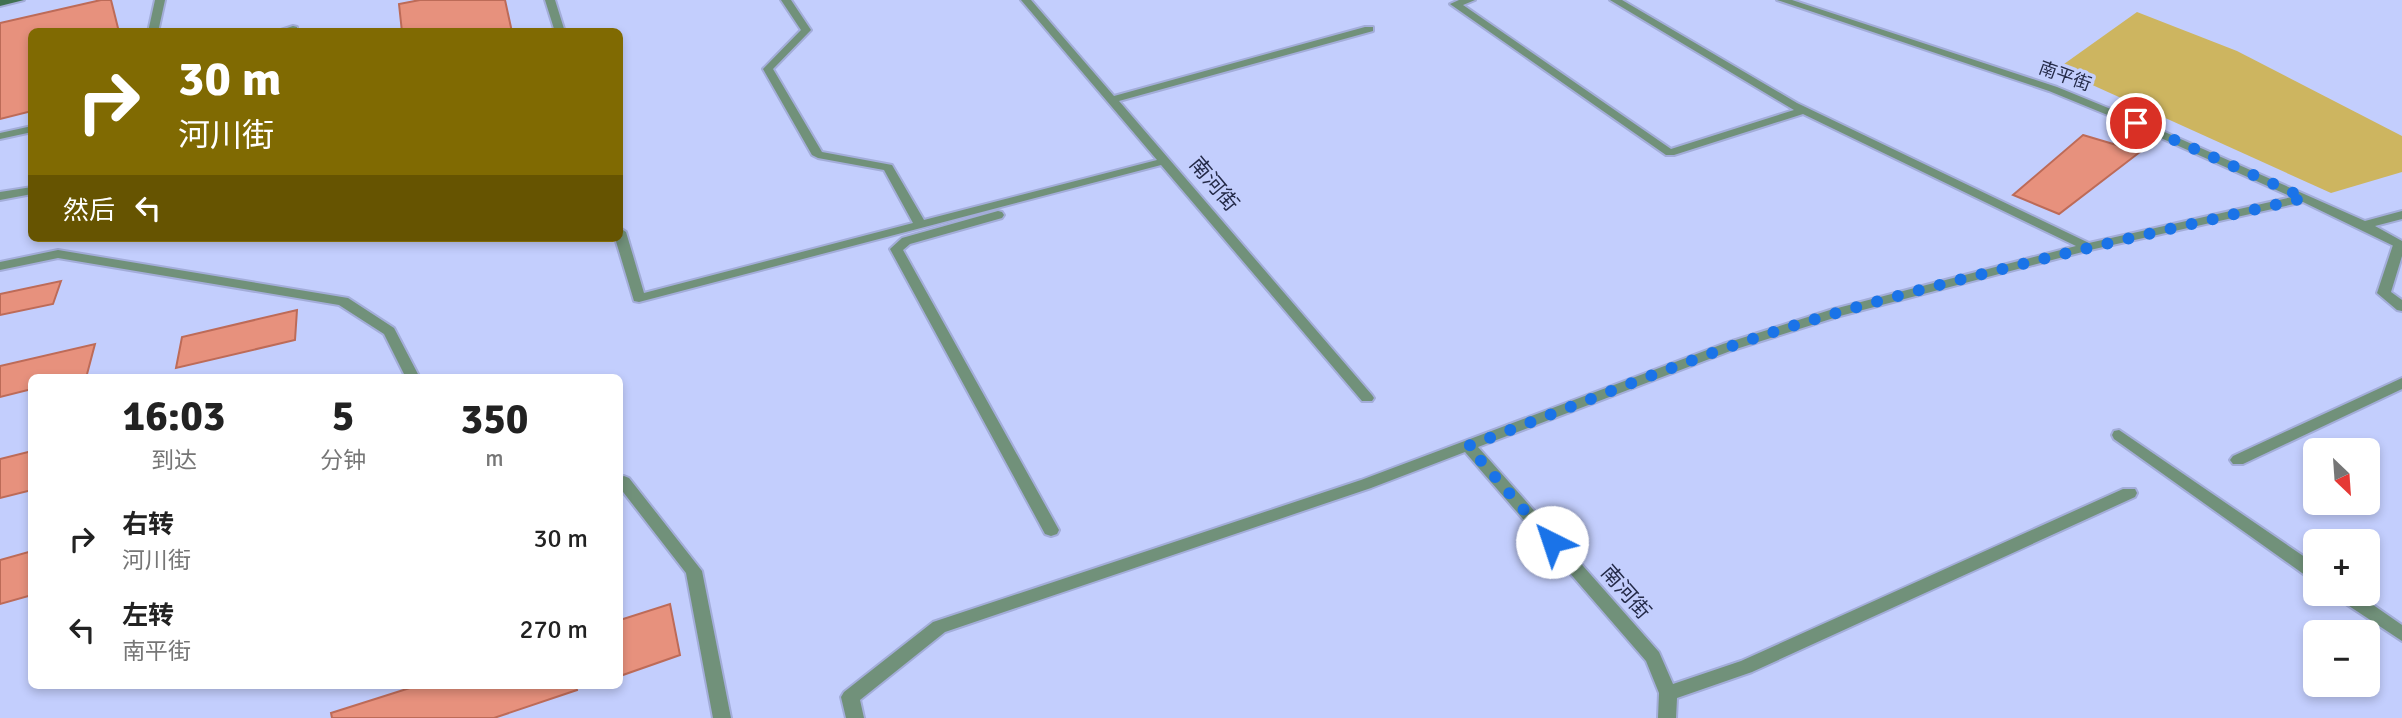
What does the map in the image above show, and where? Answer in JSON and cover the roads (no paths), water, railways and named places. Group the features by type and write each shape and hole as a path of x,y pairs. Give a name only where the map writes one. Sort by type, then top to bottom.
{"street":[{"path":"0,3 19,0"},
{"path":"154,28 160,0"},
{"path":"551,0 559,28"},
{"path":"786,0 807,30 768,69 818,155 888,167 921,226"},
{"name":"南河街","path":"1026,0 1367,398"},
{"path":"1469,0 1455,4 1670,153 1804,110"},
{"path":"1615,0 1804,110 2088,247"},
{"name":"南平街","path":"1782,0 2053,89 2305,198 2364,225 2401,246"},
{"path":"1111,100 1369,29"},
{"path":"0,136 28,130"},
{"path":"623,242 639,298 1165,161"},
{"path":"0,196 28,191"},
{"path":"1042,194 1026,208 906,241 896,250 1051,530"},
{"path":"855,718 850,697 939,627 1366,484 1728,347 1835,313 2088,247 2305,198"},
{"path":"2364,225 2402,215"},
{"path":"2401,246 2384,293 2402,307"},
{"path":"0,267 58,254 343,301 390,331 411,374"},
{"path":"2238,460 2402,383"},
{"path":"2119,435 2303,565"},
{"name":"南河街","path":"1468,446 1653,657 1668,693 1667,718"},
{"path":"623,482 694,571 722,718"},
{"path":"1668,693 1746,667 2129,493"},
{"path":"2362,606 2402,634"}]}
